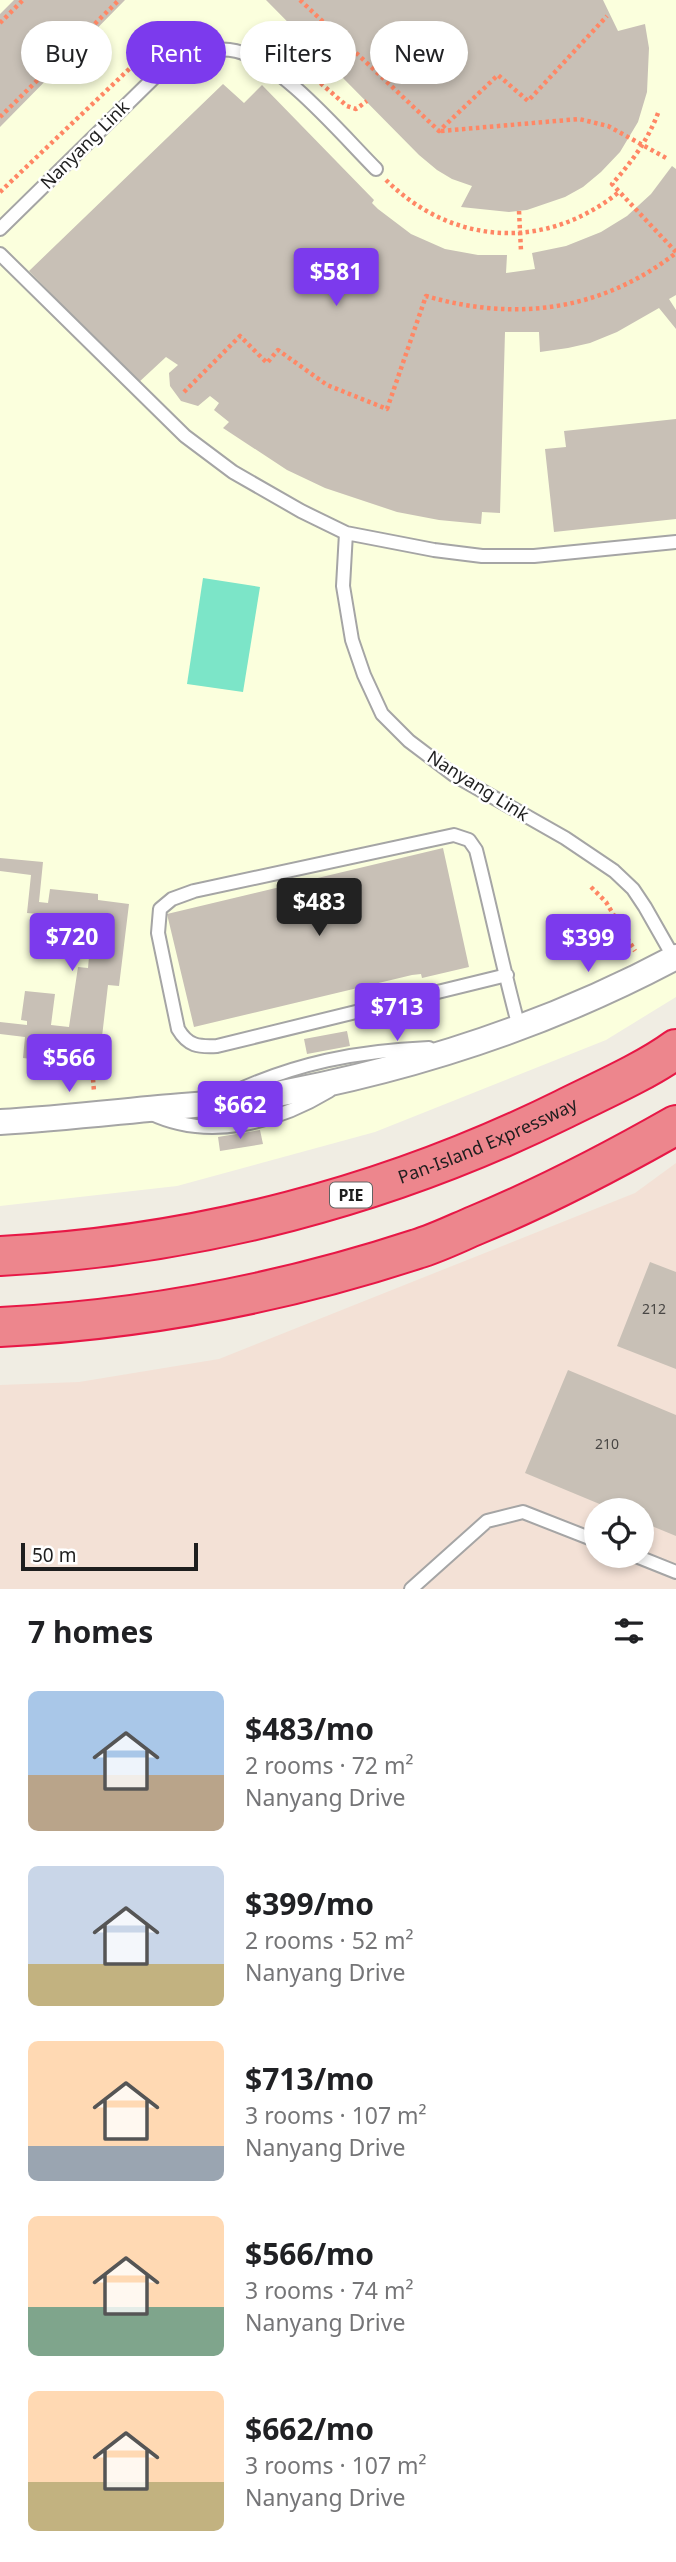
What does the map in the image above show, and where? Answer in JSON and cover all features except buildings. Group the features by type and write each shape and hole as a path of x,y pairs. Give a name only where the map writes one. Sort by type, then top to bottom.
{"highway":[{"name":"Pan-Island Expressway","path":"0,1256 42,1254 147,1241 269,1218 368,1190 503,1139 603,1090 676,1049"},
{"path":"0,1327 123,1317 248,1294 420,1249 519,1207 605,1166 676,1125"}],"street":[{"path":"0,1122 246,1100 347,1080 459,1048 519,1027 587,999 675,957"}],"lane":[{"name":"Nanyang Link","path":"0,229 169,64 192,54 217,49 253,57 284,77 376,169"},
{"path":"0,254 185,436 233,472 346,533 482,556 534,556 676,542"},
{"name":"Nanyang Link","path":"346,533 343,586 352,640 364,676 382,714 409,740 454,775 565,838 614,871 633,889 675,957"},
{"path":"506,975 217,1046 201,1047 185,1041 178,1029 158,933 160,909 172,900 194,891 454,835 469,840 476,850 519,1027"},
{"path":"211,1103 258,1081 308,1064 348,1055 459,1048"},
{"path":"142,1110 163,1119 217,1128 259,1122 306,1104 347,1080"},
{"path":"411,1589 487,1521 523,1513 584,1536"},
{"path":"654,1563 676,1572"}],"path":[{"path":"0,23 23,0"},
{"path":"0,117 119,0"},
{"path":"300,0 439,131 579,119 608,126 668,159"},
{"path":"439,131 498,75 528,101 607,16"},
{"path":"0,192 126,72"},
{"path":"320,84 346,107 356,109 366,102"},
{"path":"184,392 240,336 267,363 278,350 327,385 387,409 426,296 461,306 497,310 558,307 616,288 652,271 676,252 612,184 643,144 657,113"},
{"path":"376,169 405,198 436,218 477,231 521,234 551,229 601,207 620,192"},
{"path":"519,211 522,251"},
{"path":"591,887 606,902 637,955"},
{"path":"93,1079 95,1095"}],"shaded area":[{"path":"0,0 676,0 676,997 606,1040 375,1132 177,1186 0,1206"},
{"path":"676,1163 676,1589 0,1589 0,1385 79,1382 219,1359 635,1193"}],"green space":[{"path":"203,578 260,587 243,692 187,684"}]}
